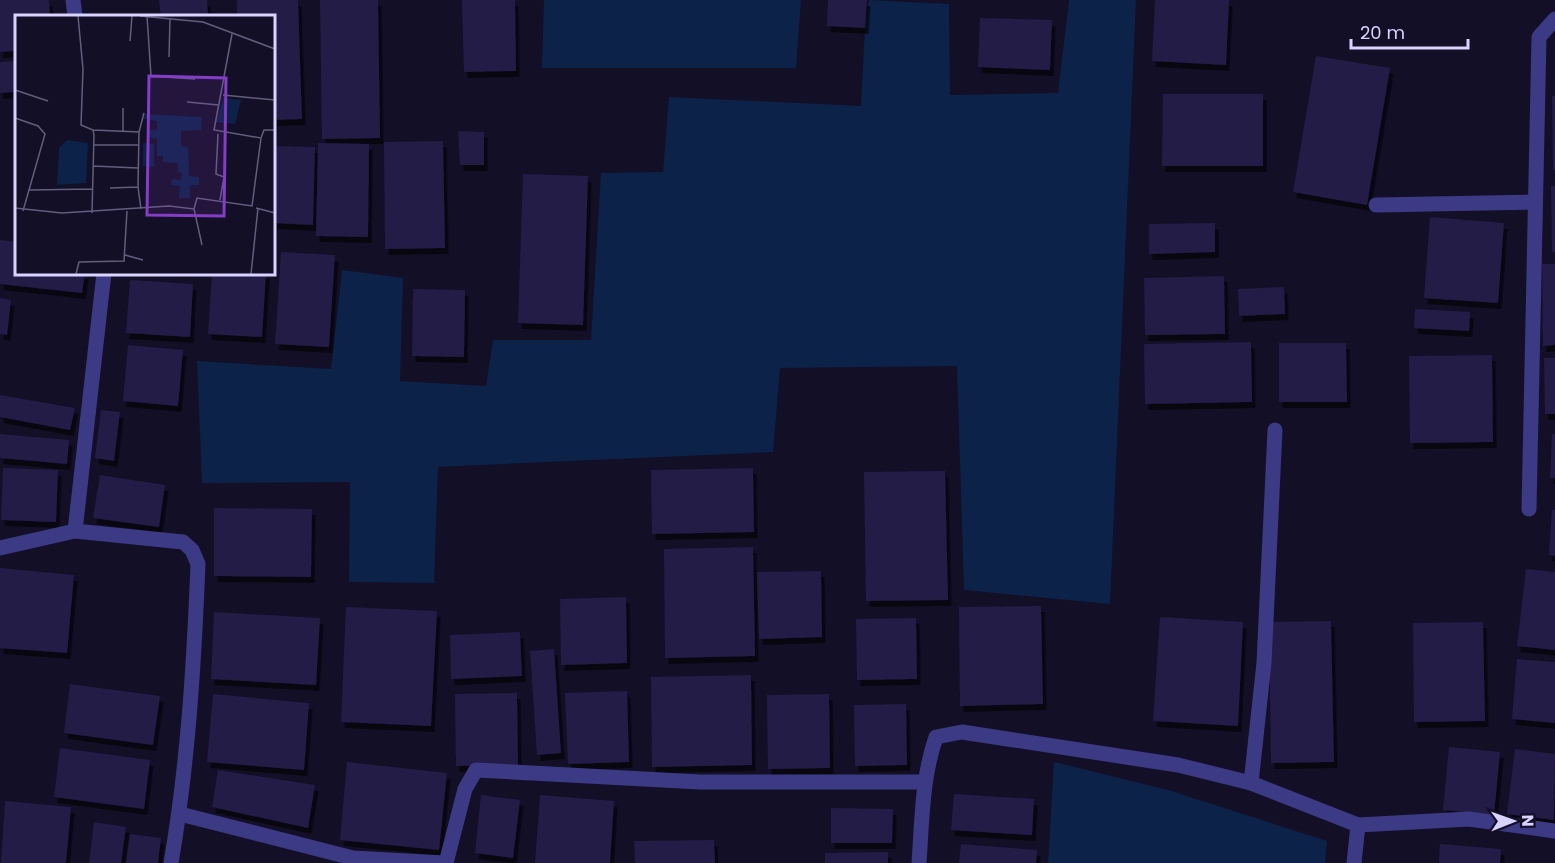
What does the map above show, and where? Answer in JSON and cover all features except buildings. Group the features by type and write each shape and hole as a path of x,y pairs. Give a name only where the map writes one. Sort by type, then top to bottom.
{"street":[{"path":"73,0 75,15"},
{"path":"1529,509 1539,37 1555,19"},
{"path":"1376,205 1536,202"},
{"path":"75,531 104,274"},
{"path":"1251,783 1264,663 1275,430"},
{"path":"0,548 75,531 183,542 192,550 198,564 193,679 180,814 171,863"},
{"path":"919,863 929,756 936,737 962,732 1178,765 1251,783 1358,825 1469,819 1555,831"},
{"path":"180,814 353,858 445,863 465,789 476,770 700,782 925,782"},
{"path":"1353,863 1358,825"}],"water":[{"path":"544,0 801,0 796,68 542,68"},
{"path":"869,0 949,4 950,95 1058,93 1069,0 1136,0 1110,604 964,590 957,366 780,368 773,452 438,467 434,583 349,582 350,482 202,483 197,361 331,369 342,270 403,278 400,381 486,386 493,340 591,340 601,173 663,172 669,97 861,106 865,28"},
{"path":"1054,762 1168,790 1327,841 1325,863 1048,863"}]}
